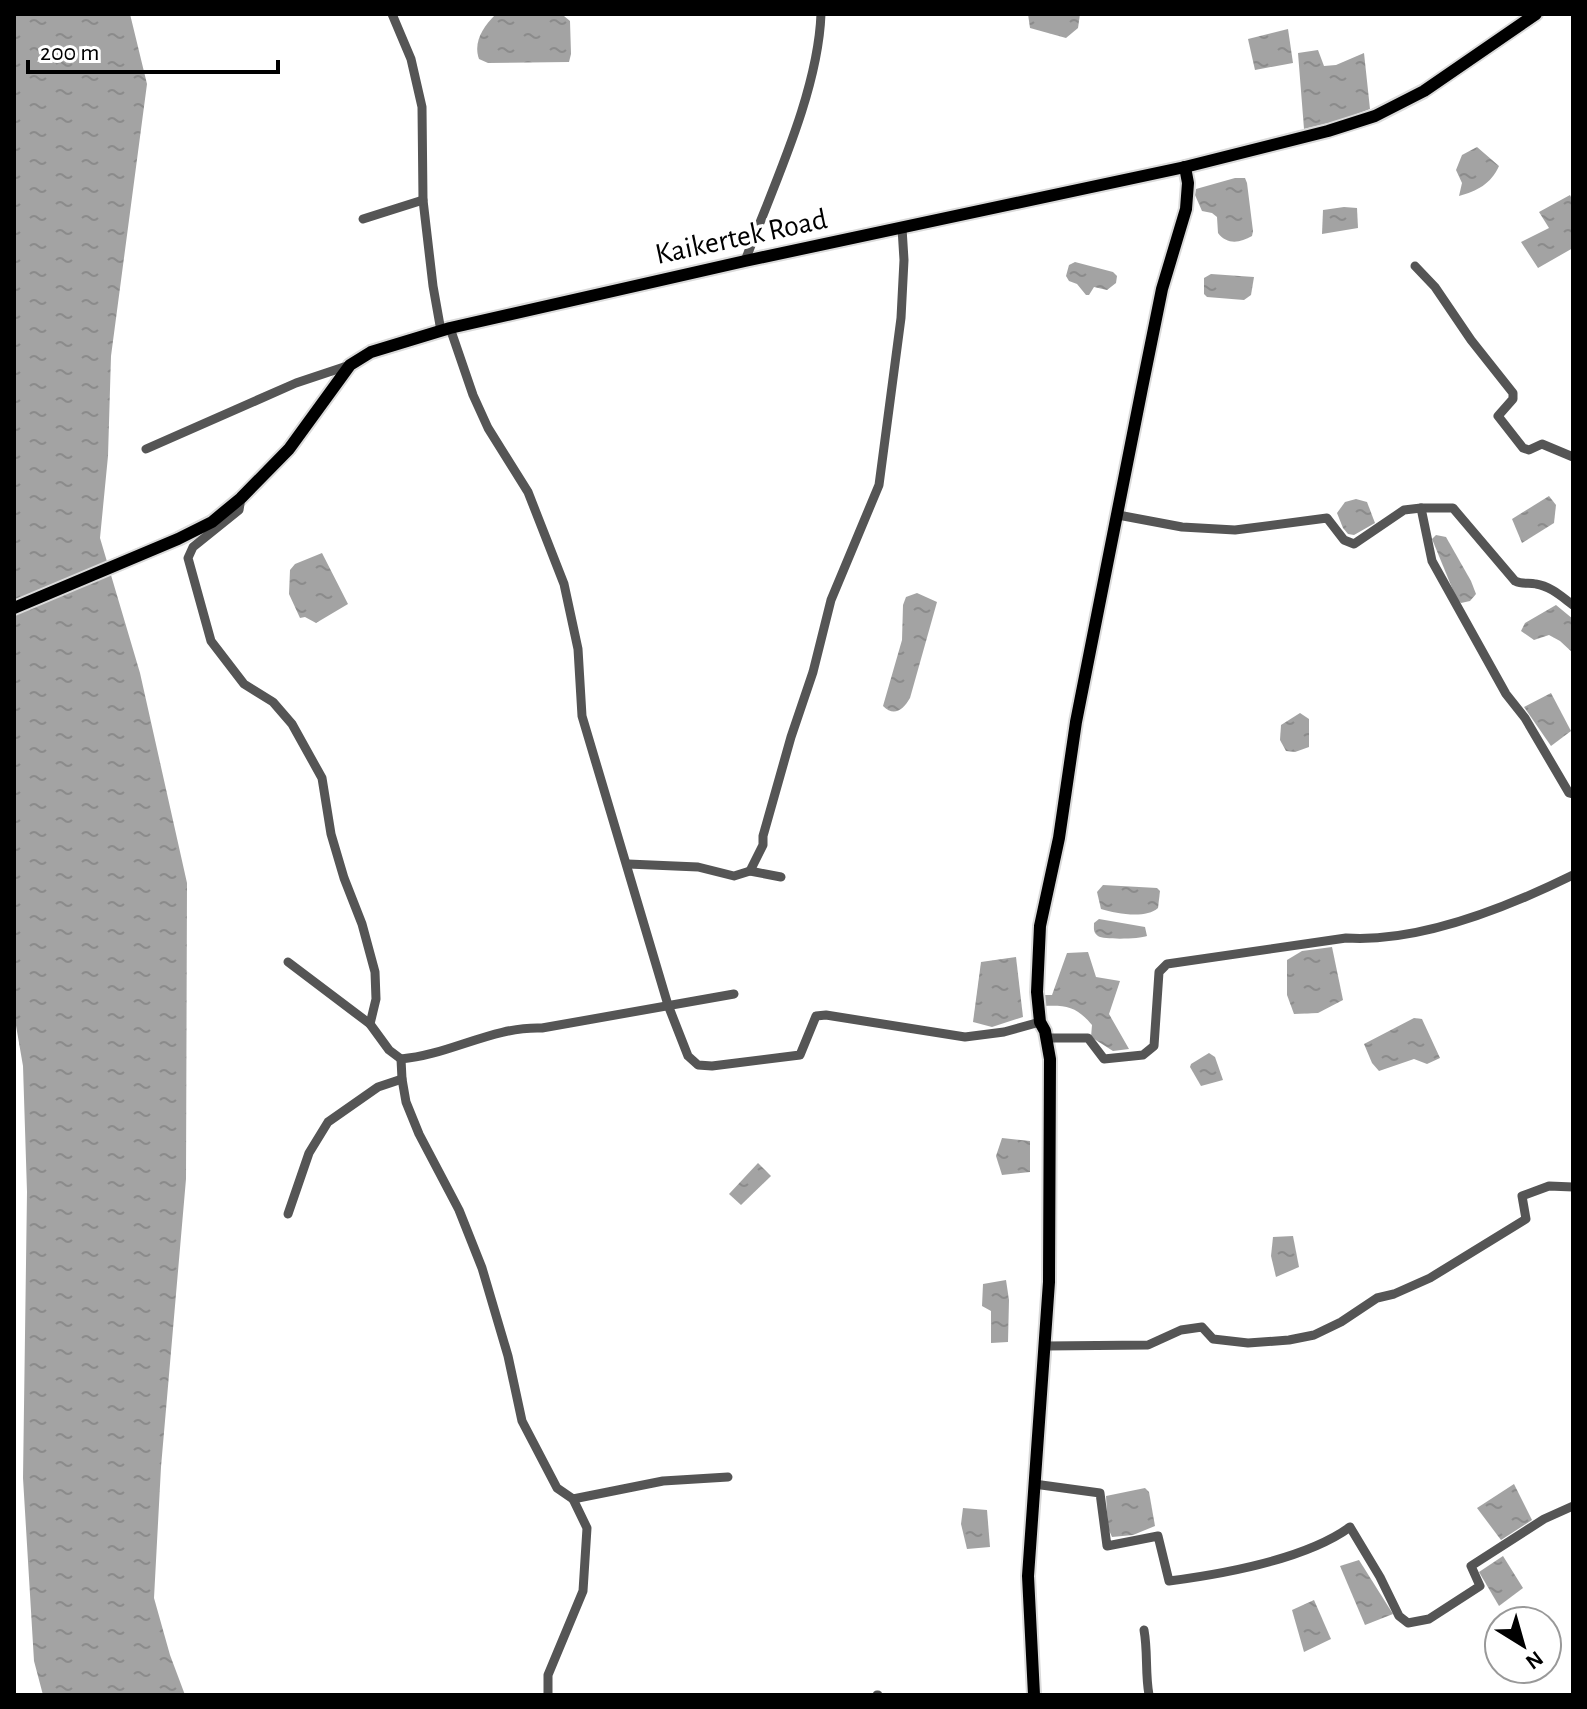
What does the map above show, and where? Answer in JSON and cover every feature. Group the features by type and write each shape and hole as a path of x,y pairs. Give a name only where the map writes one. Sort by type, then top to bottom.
{"main road":[{"name":"Kaikertek Road","path":"14,608 212,522 241,498 289,449 350,365 371,352 446,329 1185,167 1328,131 1375,116 1424,91 1536,14"},
{"path":"1034,1695 1028,1576 1049,1282 1050,1059 1047,1038 1040,1022 1037,992 1040,926 1059,838 1076,722 1162,289 1186,209 1188,183 1185,167"}],"street":[{"path":"392,14 411,59 422,107 423,200 433,286 446,329 473,395 488,428 528,492 564,584 578,649 582,716 668,1005 688,1056 698,1065 712,1066 800,1055 816,1016 826,1015 965,1037 1004,1032 1040,1022"},
{"path":"745,261 798,120 811,76 821,14"},
{"path":"363,219 423,200"},
{"path":"750,871 763,845 831,600 879,485 901,318 902,228"},
{"path":"1415,266 1435,287 1471,340 1513,393 1513,399 1498,416 1523,448 1529,450 1542,444 1573,457"},
{"path":"146,449 296,383 350,365"},
{"path":"241,498 239,510 193,547 188,558 211,641 244,684 273,702 292,724 322,778 331,834 375,972 376,999 370,1024"},
{"path":"1421,508 1432,561 1506,694 1525,718 1569,793 1573,794"},
{"path":"1118,515 1182,527 1235,530 1327,518 1344,540 1354,544 1404,510 1453,508 1515,581 1554,591 1573,605"},
{"path":"628,864 698,867 734,876 750,871 781,877"},
{"path":"1047,1038 1088,1038 1104,1059 1143,1055 1154,1046 1159,972 1167,964 1346,938 1407,934 1535,894 1573,875"},
{"path":"288,962 370,1024 389,1050 401,1059 426,1057 458,1044 530,1027 734,994"},
{"path":"401,1059 406,1102 419,1134 459,1210 482,1268 508,1356 522,1421 557,1488 573,1499 587,1528 583,1591 548,1675 548,1695"},
{"path":"288,1214 309,1153 328,1122 378,1087 402,1079"},
{"path":"1046,1346 1148,1345 1181,1330 1202,1327 1213,1339 1248,1343 1314,1335 1341,1322 1377,1298 1430,1278 1526,1219 1522,1196 1549,1186 1573,1187"},
{"path":"573,1499 663,1481 728,1477"},
{"path":"1034,1484 1100,1493 1107,1546 1158,1536 1169,1581 1210,1575 1315,1548 1350,1527 1399,1616 1408,1623 1429,1619 1480,1586 1471,1566 1544,1519 1573,1506"},
{"path":"1144,1630 1149,1695"}],"water":[{"path":"14,14 130,14 147,84 111,356 108,456 100,538 140,673 187,883 186,1179 161,1467 154,1598 185,1695 43,1695 34,1661 23,1478 27,1192 23,1066 14,1014"},
{"path":"1028,14 1080,14 1078,28 1066,38 1030,28"},
{"path":"495,15 564,16 570,21 569,62 488,63 479,59 477,47 480,35"},
{"path":"1288,29 1293,63 1255,70 1248,39"},
{"path":"1318,50 1324,66 1336,65 1364,53 1370,109 1304,129 1298,53"},
{"path":"1477,147 1499,166 1483,186 1459,196 1462,183 1456,170 1462,155"},
{"path":"1245,178 1247,183 1253,231 1252,236 1234,242 1225,240 1218,233 1217,217 1202,211 1195,195 1196,189"},
{"path":"1570,195 1573,201 1573,248 1538,268 1521,242 1549,228 1539,212"},
{"path":"1357,208 1358,228 1322,234 1323,210"},
{"path":"1075,262 1113,272 1117,276 1116,283 1107,290 1094,287 1086,295 1066,276 1069,265"},
{"path":"1211,274 1254,277 1251,295 1244,300 1207,297 1204,294 1204,278"},
{"path":"1549,496 1556,505 1554,523 1522,543 1512,519"},
{"path":"1356,499 1367,502 1375,523 1354,535 1343,528 1337,513 1345,502"},
{"path":"1436,535 1446,537 1471,581 1476,594 1470,601 1461,603 1457,600 1432,539"},
{"path":"322,553 348,604 316,623 305,617 300,618 289,594 290,570 295,564"},
{"path":"917,593 937,602 910,698 901,709 891,711 883,706 902,640 903,605 906,597"},
{"path":"1556,605 1573,619 1573,653 1549,635 1534,640 1521,631 1525,623"},
{"path":"1551,693 1571,731 1551,746 1524,707"},
{"path":"1300,713 1309,719 1309,747 1295,752 1286,751 1280,740 1281,725"},
{"path":"1103,885 1157,888 1160,891 1158,908 1146,914 1123,914 1101,909 1097,892"},
{"path":"1099,919 1145,927 1147,936 1122,939 1096,935 1094,923"},
{"path":"1332,947 1343,1000 1318,1013 1294,1014 1287,995 1287,960 1302,951"},
{"path":"1088,952 1096,977 1120,981 1109,1014 1129,1049 1113,1051 1091,1037 1092,1025 1076,1011 1044,1006 1042,995 1052,995 1067,953"},
{"path":"1016,957 1023,1017 992,1027 973,1022 981,962"},
{"path":"1414,1018 1422,1019 1440,1058 1427,1064 1414,1059 1379,1071 1364,1044"},
{"path":"1209,1053 1215,1057 1223,1080 1201,1086 1190,1067"},
{"path":"1002,1138 1030,1141 1030,1172 1002,1175 996,1156"},
{"path":"758,1163 771,1176 741,1205 729,1194"},
{"path":"1293,1236 1299,1267 1276,1277 1271,1256 1273,1237"},
{"path":"1006,1280 1008,1342 991,1343 991,1311 982,1306 983,1284"},
{"path":"1514,1484 1532,1520 1501,1540 1477,1508"},
{"path":"1145,1488 1149,1492 1155,1526 1133,1535 1112,1537 1108,1528 1106,1496"},
{"path":"963,1508 987,1510 990,1547 967,1549 961,1524"},
{"path":"1503,1556 1523,1588 1498,1605 1479,1572"},
{"path":"1359,1560 1393,1614 1365,1625 1340,1566"},
{"path":"1314,1600 1331,1639 1304,1652 1292,1610"}]}
